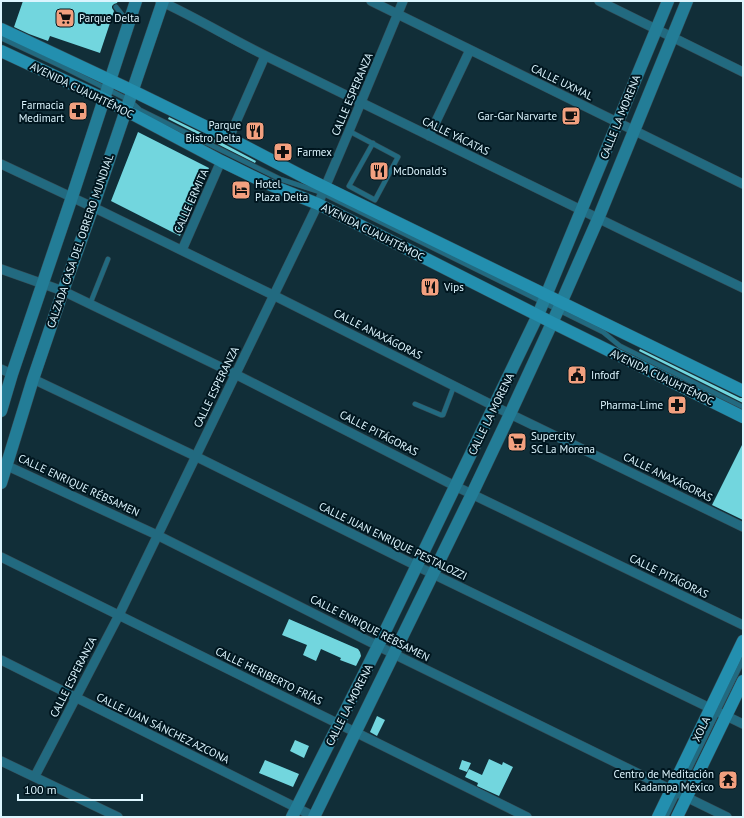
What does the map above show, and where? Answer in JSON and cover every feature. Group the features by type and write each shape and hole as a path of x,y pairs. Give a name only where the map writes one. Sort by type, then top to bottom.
{"main road":[{"name":"AVENIDA CUAUHTÉMOC","path":"1,29 29,39 107,89 129,100 229,138 322,195 538,315 743,417"},
{"name":"AVENIDA CUAUHTÉMOC","path":"1,50 107,89 129,100 221,161 268,184 322,195 743,391"},
{"name":"XOLA","path":"658,817 678,794 718,712 743,641"},
{"name":"XOLA","path":"677,817 678,794 718,712 743,681"}],"street":[{"name":"CALZADA CASA DEL OBRERO MUNDIAL","path":"1,411 6,372 42,283 72,197 136,1"},
{"name":"CALZADA CASA DEL OBRERO MUNDIAL","path":"1,483 4,464 93,207 162,1"},
{"name":"CALLE YÁCATAS","path":"162,1 265,56 598,219 743,288"},
{"name":"CALLE UXMAL","path":"371,1 743,184"},
{"name":"CALLE ESPERANZA","path":"35,776 119,615 322,195 403,1"},
{"path":"599,1 743,72"},
{"name":"CALLE LA MORENA","path":"294,812 378,646 538,315 668,1"},
{"name":"CALLE LA MORENA","path":"314,817 472,494 553,323 598,219 687,1"},
{"path":"429,136 470,50"},
{"path":"229,138 265,56"},
{"name":"CALLE ERMITA","path":"182,250 221,161"},
{"name":"CALLE ANAXÁGORAS","path":"1,164 182,250 510,414 743,527"},
{"name":"CALLE PITÁGORAS","path":"1,268 63,291 235,374 455,486 743,625"},
{"name":"CALLE JUAN ENRIQUE PESTALOZZI","path":"33,379 195,456 416,566 743,724"},
{"name":"CALLE ENRIQUE RÉBSAMEN","path":"4,464 157,535 394,654 727,817"},
{"name":"CALLE HERIBERTO FRÍAS","path":"1,557 527,817"},
{"name":"CALLE JUAN SÁNCHEZ AZCONA","path":"1,660 294,812 314,817"},
{"path":"1,761 118,817"}],"lane":[{"path":"116,7 129,23"},
{"name":"AVENIDA CUAUHTÉMOC","path":"1,38 62,66 107,89"},
{"name":"AVENIDA CUAUHTÉMOC","path":"129,100 140,110 280,179 322,195"},
{"name":"AVENIDA CUAUHTÉMOC","path":"129,100 144,100 284,170 322,195"},
{"path":"349,131 373,143 398,157 375,200 349,186 373,143"},
{"path":"90,304 108,259"},
{"name":"AVENIDA CUAUHTÉMOC","path":"560,307 603,332 620,346 743,407"},
{"name":"AVENIDA CUAUHTÉMOC","path":"603,332 624,337 743,396"},
{"path":"415,404 441,416 443,415 454,386"},
{"path":"718,712 743,660"},
{"path":"666,817 678,794"}],"building":[{"name":"Parque Delta","path":"23,1 118,1 112,6 114,11 100,53 50,36 48,41 14,27"},
{"path":"169,117 256,161 255,163 168,119"},
{"path":"138,132 209,168 180,236 111,201"},
{"path":"640,349 740,398 743,398 743,403 639,351"},
{"path":"743,443 743,520 712,505"},
{"path":"289,619 358,649 361,656 356,666 340,660 341,658 321,649 316,661 303,655 307,645 282,635"},
{"path":"377,716 385,720 377,736 370,732"},
{"path":"295,740 309,746 304,758 290,751"},
{"path":"489,759 502,765 503,762 513,767 499,796 477,786 478,783 465,777 469,769 482,775"},
{"path":"265,760 299,774 293,787 259,773"},
{"path":"462,760 471,763 467,772 459,769"}],"place":[{"name":"Parque Delta","path":"65,18"},
{"name":"Farmacia Medimart","path":"78,111"},
{"name":"Gar-Gar Narvarte","path":"571,116"},
{"name":"Parque Bistro Delta","path":"255,131"},
{"name":"Farmex","path":"283,152"},
{"name":"McDonald's","path":"379,171"},
{"name":"Hotel Plaza Delta","path":"241,190"},
{"name":"Vips","path":"430,287"},
{"name":"Infodf","path":"577,375"},
{"name":"Pharma-Lime","path":"677,405"},
{"name":"Supercity SC La Morena","path":"517,442"},
{"name":"Centro de Meditación Kadampa México","path":"728,780"}]}
